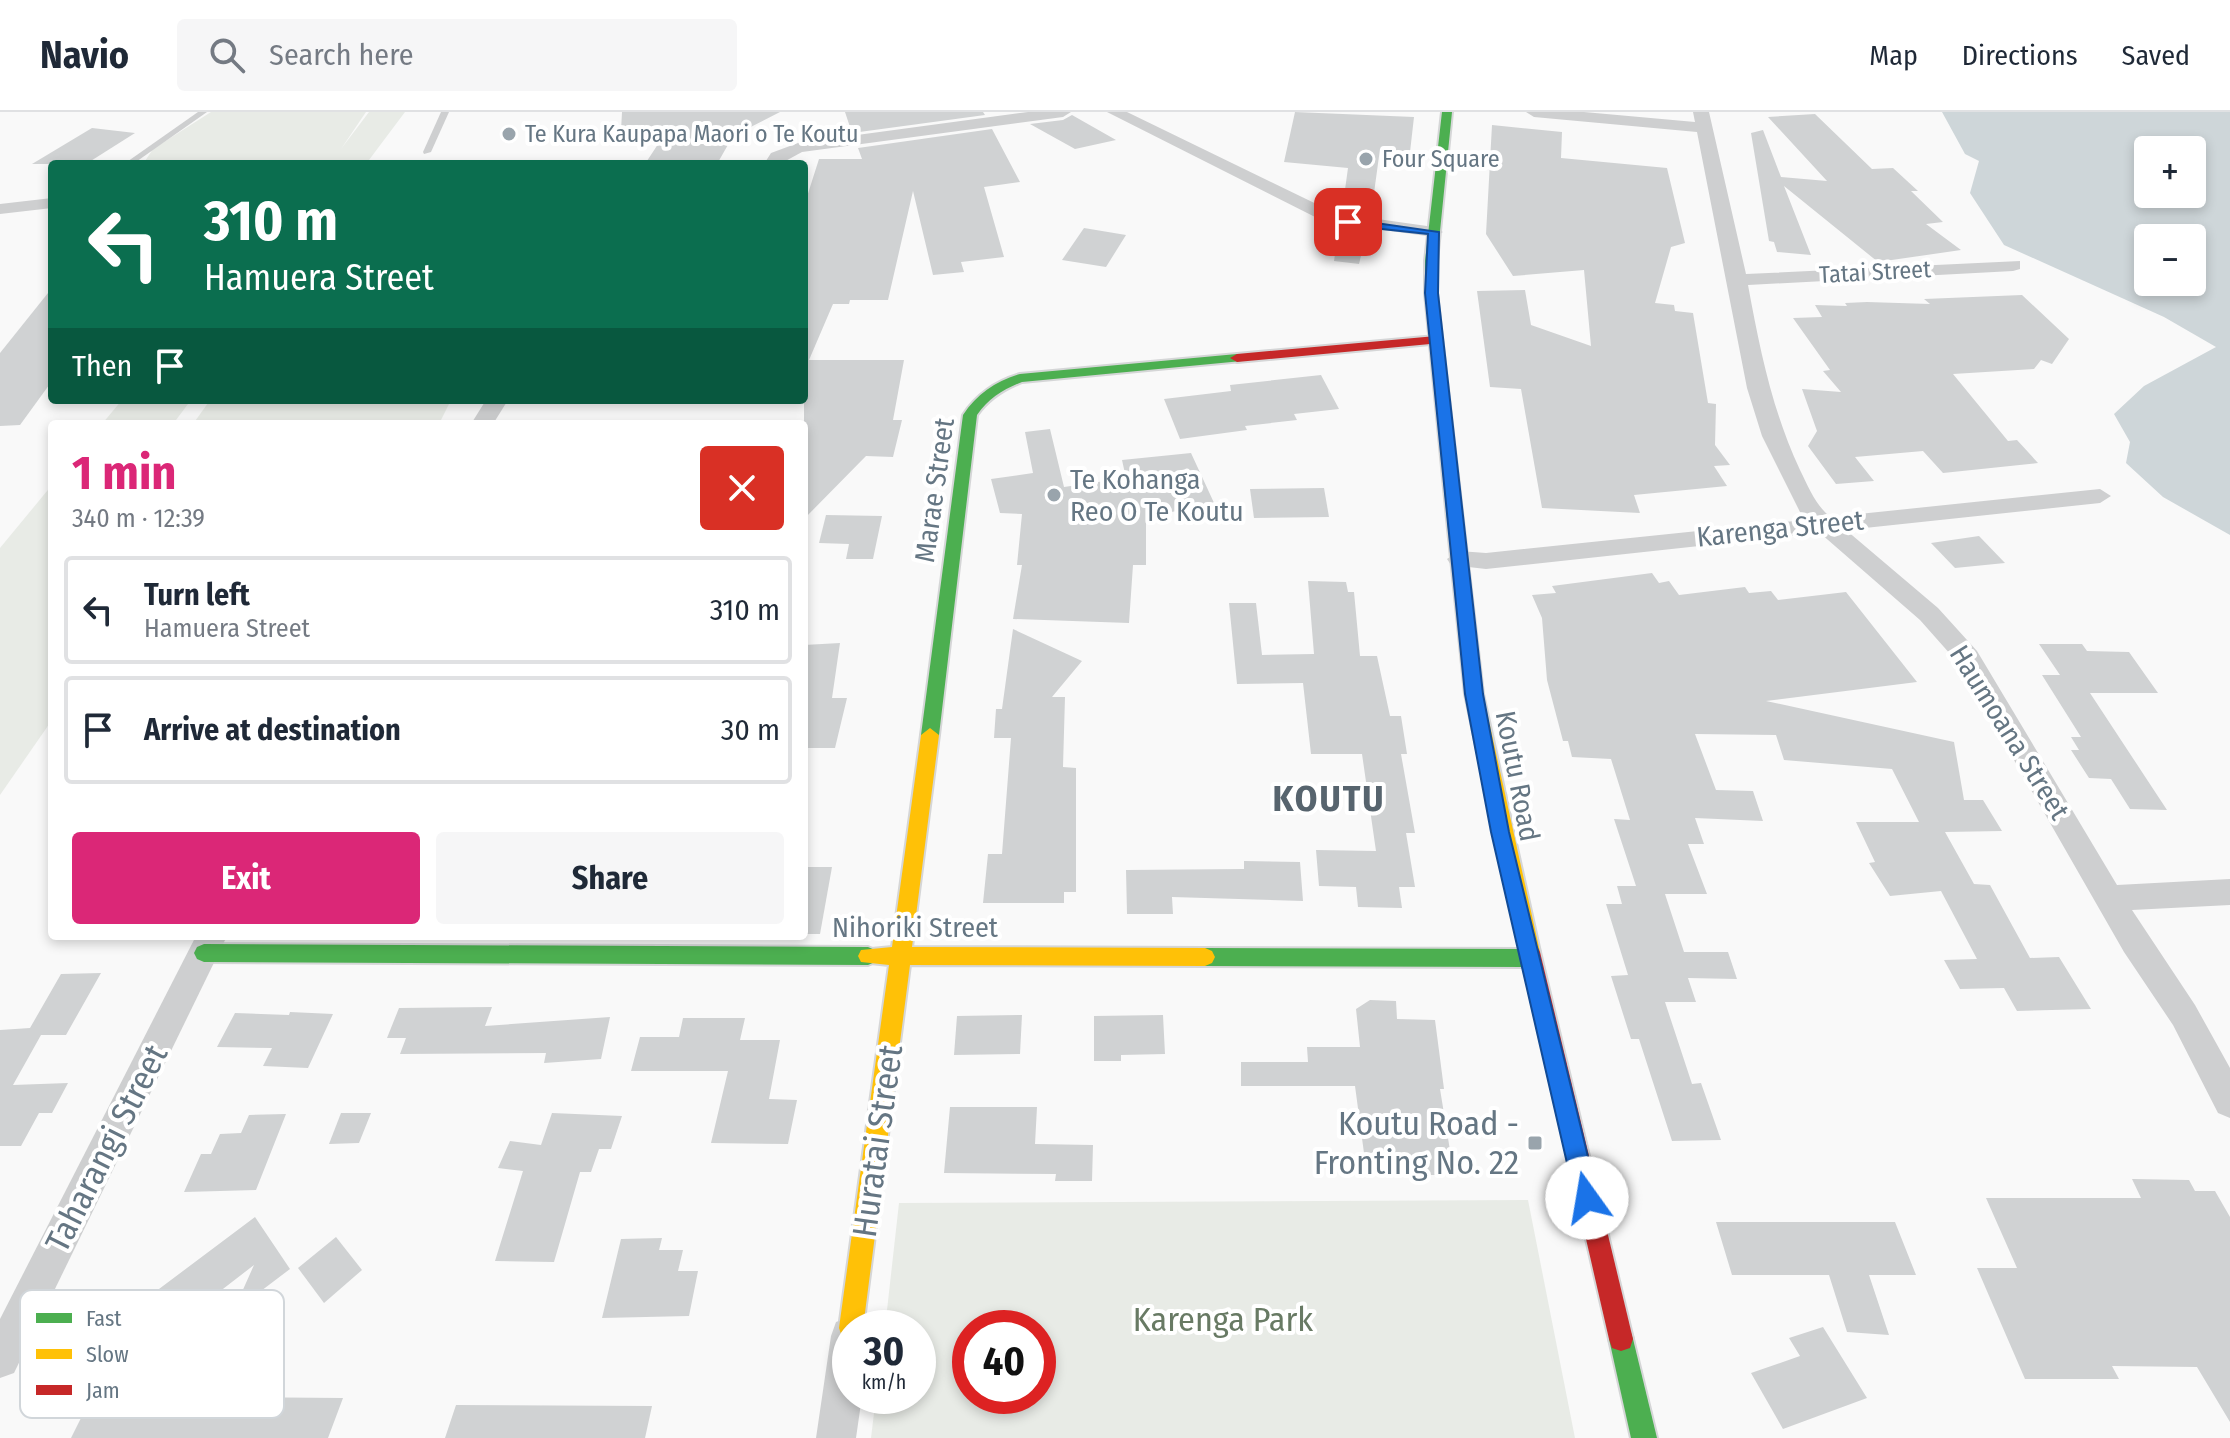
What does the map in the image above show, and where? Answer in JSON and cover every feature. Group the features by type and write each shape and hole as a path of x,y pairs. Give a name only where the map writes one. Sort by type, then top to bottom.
{"street":[{"path":"775,160 798,148 1063,112"},
{"path":"1115,112 1331,218 1434,232"},
{"name":"Koutu Road","path":"1447,112 1431,293 1483,749 1529,958 1644,1438"},
{"path":"1534,112 1703,120"},
{"name":"Haumoana Street","path":"1703,120 1738,280 1757,388 1773,436 1808,511 1951,636 2112,898 2135,943 2184,1015 2230,1102"},
{"path":"0,209 48,203"},
{"name":"Tatai Street","path":"1738,280 2013,265"},
{"name":"Marae Street","path":"902,955 970,415 978,401 995,387 1020,378 1418,339 1436,340"},
{"name":"Karenga Street","path":"1459,559 1486,561 2100,496"},
{"path":"2112,898 2230,892"},
{"name":"Nihoriki Street","path":"208,944 902,955 1529,958"},
{"name":"Taharangi Street","path":"35,1290 208,944"},
{"name":"Huratai Street","path":"853,1310 902,955"},
{"name":"Taharangi Street","path":"0,1359 20,1319"},
{"path":"836,1438 839,1414"}],"lane":[{"path":"134,160 203,112"},
{"path":"427,152 445,112"}],"green space":[{"path":"211,112 366,112 341,149 369,112 405,112 369,160 146,160 153,149"},
{"path":"119,404 188,404 176,420 105,420"},
{"path":"207,404 449,404 441,420 196,420"},
{"path":"48,490 48,726 0,795 0,548"},
{"name":"Karenga Park","path":"1528,1200 1575,1438 871,1438 874,1414 936,1414 936,1310 887,1310 899,1203"}],"shaded area":[{"path":"1942,112 2230,112 2230,535 2163,497 2126,463 2130,442 2114,414 2144,386 2216,347 2164,317 2004,245 1970,193 1979,161 1965,154"}],"building":[{"path":"622,112 780,112 733,136 719,160 648,160 664,135 621,131"},
{"path":"845,112 983,112 985,115 852,133"},
{"path":"1295,112 1414,117 1410,152 1380,149 1371,215 1342,211 1348,168 1284,162"},
{"path":"1815,114 1872,169 1893,168 1918,191 1911,191 1943,222 1926,224 1961,250 1878,262 1784,186 1811,255 1777,252 1774,242 1769,241 1751,133 1763,130 1781,177 1827,181 1768,117"},
{"path":"1072,115 1116,140 1075,149 1030,124 1063,120"},
{"path":"1492,125 1562,132 1561,158 1667,168 1685,243 1671,247 1655,303 1674,305 1675,311 1693,313 1708,403 1716,404 1715,445 1730,465 1714,466 1727,486 1634,495 1640,513 1542,508 1521,389 1490,387 1477,291 1525,290 1531,325 1591,346 1584,270 1513,276 1486,234"},
{"path":"92,128 135,133 92,160 48,160 48,164 32,164"},
{"path":"992,129 1020,182 984,187 1004,257 961,262 964,272 933,275 913,191 888,300 850,300 849,304 833,304 809,360 904,360 893,420 902,420 893,457 866,456 808,515 808,420 804,420 804,404 808,404 808,193 819,159 862,159 858,148"},
{"path":"1339,227 1367,231 1359,264 1334,261"},
{"path":"1084,228 1126,235 1106,267 1062,260"},
{"path":"48,293 48,386 20,425 0,426 0,353"},
{"path":"2022,295 2069,339 2052,364 2041,360 2034,369 1953,374 2008,441 2017,440 2038,463 1943,473 1923,451 1855,457 1874,481 1836,484 1808,446 1817,431 1802,389 1841,392 1823,371 1830,370 1793,318 1822,317 1815,305 1847,306 1845,303 1867,302 1930,304 1924,299"},
{"path":"1321,375 1339,409 1294,414 1297,420 1245,426 1247,430 1180,439 1164,399 1231,391 1230,385"},
{"path":"1050,429 1064,487 1126,478 1122,460 1191,453 1215,505 1146,516 1146,565 1133,565 1129,623 1013,619 1022,565 1017,565 1022,514 1000,513 991,479 1033,473 1025,432"},
{"path":"1324,488 1329,517 1254,518 1250,489"},
{"path":"826,515 882,516 873,559 846,559 849,544 819,543"},
{"path":"1979,536 2005,563 1955,568 1931,543"},
{"path":"1652,573 1659,583 1669,581 1679,595 1745,587 1749,593 1771,591 1778,600 1846,592 1917,682 1766,701 1954,742 1964,800 1983,800 2002,831 1945,832 1974,884 1990,885 2030,958 2059,957 2091,1009 2017,1011 2004,988 1960,989 1944,960 1977,959 1941,891 1890,896 1869,863 1875,862 1856,822 1919,822 1892,769 1784,760 1776,735 1695,734 1716,790 1753,791 1763,821 1695,818 1704,844 1688,844 1707,894 1665,894 1684,952 1728,952 1737,979 1688,978 1696,1002 1665,1002 1692,1084 1701,1083 1721,1140 1672,1141 1639,1039 1631,1039 1611,976 1628,975 1606,904 1622,904 1617,886 1636,886 1614,819 1630,820 1611,759 1572,757 1568,741 1563,741 1547,680 1542,618 1532,595 1556,593 1552,586"},
{"path":"1308,581 1346,582 1348,592 1354,592 1360,656 1377,656 1390,716 1401,716 1407,754 1401,754 1415,833 1406,833 1415,887 1399,887 1402,908 1358,907 1356,887 1319,886 1316,850 1376,851 1362,754 1311,754 1303,683 1237,684 1229,603 1256,603 1262,655 1314,654"},
{"path":"1013,629 1082,661 1052,697 1065,697 1063,767 1076,768 1076,892 1064,892 1064,903 983,903 988,854 1002,854 1011,738 994,738 996,709 1002,709"},
{"path":"840,643 832,698 847,698 835,748 808,748 808,645"},
{"path":"2039,644 2082,644 2087,651 2129,652 2158,693 2090,693 2167,810 2130,809 2111,779 2089,778 2071,750 2079,750 2071,737 2081,737 2042,675 2060,675"},
{"path":"1244,861 1300,862 1303,901 1172,897 1173,914 1127,914 1126,870 1244,869"},
{"path":"808,867 832,867 820,934 808,934"},
{"path":"101,973 66,1035 41,1035 13,1085 68,1083 52,1113 39,1113 21,1146 0,1146 0,1030 30,1028 61,974"},
{"path":"1370,1000 1396,1001 1397,1019 1435,1020 1444,1089 1440,1089 1454,1175 1393,1175 1392,1168 1366,1168 1355,1086 1241,1086 1241,1062 1308,1062 1307,1047 1360,1047 1356,1009"},
{"path":"492,1007 485,1026 610,1017 601,1059 544,1063 546,1053 400,1054 406,1038 387,1038 399,1008"},
{"path":"290,1012 333,1014 308,1068 263,1066 272,1048 217,1047 235,1013 289,1015"},
{"path":"1022,1015 1020,1054 954,1055 957,1016"},
{"path":"1163,1015 1165,1054 1121,1055 1121,1061 1094,1061 1094,1016"},
{"path":"683,1018 745,1018 740,1040 780,1040 769,1099 797,1100 788,1144 711,1143 728,1071 631,1071 640,1037 679,1037"},
{"path":"950,1107 1037,1107 1035,1144 1093,1145 1092,1181 1055,1181 1056,1174 944,1173"},
{"path":"341,1113 371,1113 359,1143 329,1144"},
{"path":"552,1113 622,1116 611,1149 599,1149 591,1172 580,1172 554,1262 495,1261 523,1171 498,1168 510,1141 541,1145"},
{"path":"286,1114 256,1190 184,1192 201,1154 211,1154 220,1134 241,1133 249,1115"},
{"path":"2132,1179 2189,1180 2195,1191 2215,1191 2230,1217 2230,1422 2197,1367 2112,1366 2119,1379 2025,1379 1977,1268 2017,1268 1986,1198 2141,1198"},
{"path":"255,1217 290,1269 262,1290 243,1290 254,1265 222,1290 158,1290"},
{"path":"1716,1222 1895,1222 1916,1275 1869,1275 1889,1335 1847,1332 1829,1275 1732,1275"},
{"path":"336,1237 362,1270 324,1303 298,1268"},
{"path":"662,1238 659,1250 683,1250 678,1271 698,1271 689,1316 602,1318 621,1239"},
{"path":"1823,1327 1867,1398 1783,1429 1751,1373 1800,1356 1789,1338"},
{"path":"284,1397 343,1398 328,1438 71,1438 81,1418 284,1418"},
{"path":"456,1405 652,1406 645,1438 445,1438"}],"traffic: fast":[{"path":"1447,112 1431,261 1431,293 1456,529"},
{"path":"930,735 970,415 975,408 992,392 1020,378 1237,358"},
{"path":"204,953 868,956"},
{"path":"1205,957 1529,958"},
{"path":"1621,1339 1644,1438"}],"traffic: slow":[{"path":"1456,529 1474,694 1530,952"},
{"path":"853,1310 930,735"},
{"path":"868,956 1205,957"}],"traffic: jam":[{"path":"1237,358 1436,340"},
{"path":"1530,952 1621,1339"}],"place":[{"name":"Te Kura Kaupapa Maori o Te Koutu","path":"509,134"},
{"name":"Four Square","path":"1366,159"},
{"name":"Te Kohanga Reo O Te Koutu","path":"1054,495"},
{"name":"Koutu Road - Fronting No. 22","path":"1535,1143"}],"district":[{"name":"KOUTU","path":"1329,798"}],"route":[{"path":"1348,222 1434,232 1431,293 1474,694 1500,832 1587,1198"}]}
